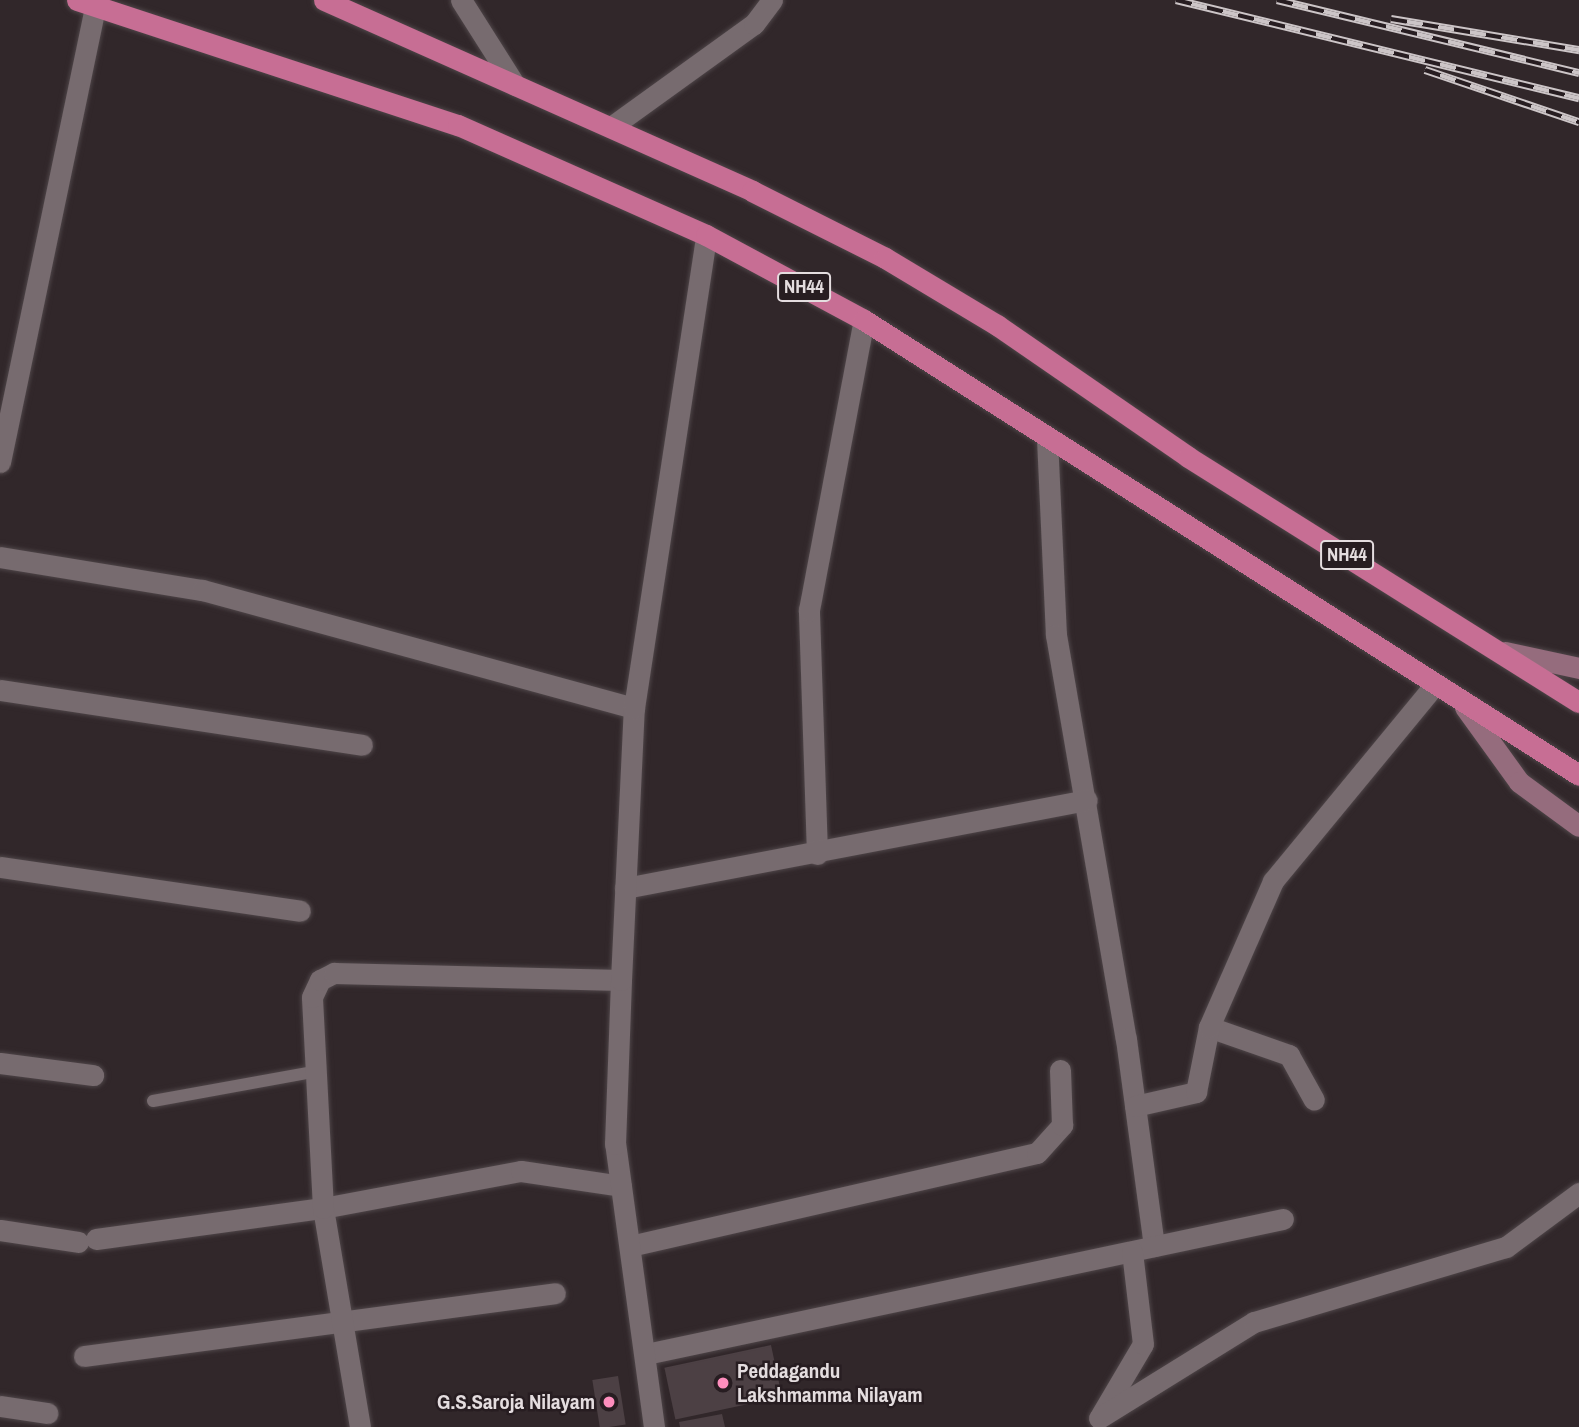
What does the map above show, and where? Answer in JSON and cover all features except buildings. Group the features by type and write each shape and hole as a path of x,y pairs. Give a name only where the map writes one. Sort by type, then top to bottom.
{"highway":[{"name":"NH44","path":"324,0 611,127 885,258 997,325 1188,457 1505,652 1579,702"},
{"name":"NH44","path":"86,2 458,124 706,235 864,320 1465,707 1579,775"}],"main road":[{"path":"1505,652 1579,668"},
{"path":"1465,707 1519,782 1579,826"}],"street":[{"path":"461,0 515,85"},
{"path":"611,127 754,24 772,0"},
{"path":"0,462 4,422 86,2"},
{"path":"654,1427 615,1144 625,888 634,708 706,235"},
{"path":"817,854 809,610 864,320"},
{"path":"1047,438 1056,635 1087,800 1154,1246"},
{"path":"0,557 202,590 634,708"},
{"path":"1135,1106 1196,1092 1209,1027 1273,881 1434,686"},
{"path":"0,690 362,745"},
{"path":"625,888 817,854 1087,800"},
{"path":"0,867 300,911"},
{"path":"360,1427 323,1208 313,1072 312,997 320,980 334,973 621,980"},
{"path":"1209,1027 1289,1055 1314,1100"},
{"path":"0,1063 93,1075"},
{"path":"630,1246 1037,1153 1062,1125 1060,1070"},
{"path":"0,1230 87,1241 323,1208 520,1171 621,1186"},
{"path":"1095,1422 1254,1322 1506,1247 1579,1193"},
{"path":"646,1354 1283,1219"},
{"path":"1095,1422 1143,1344 1132,1252"},
{"path":"84,1356 555,1293"},
{"path":"0,1406 47,1413"}],"lane":[{"path":"153,1101 313,1072"}],"railway":[{"path":"1176,0 1579,98"},
{"path":"1277,0 1579,73"},
{"path":"1391,19 1579,50"},
{"path":"1425,70 1579,122"}],"place":[{"name":"Peddagandu Lakshmamma Nilayam","path":"723,1383"},
{"name":"G.S.Saroja Nilayam","path":"609,1402"}]}
